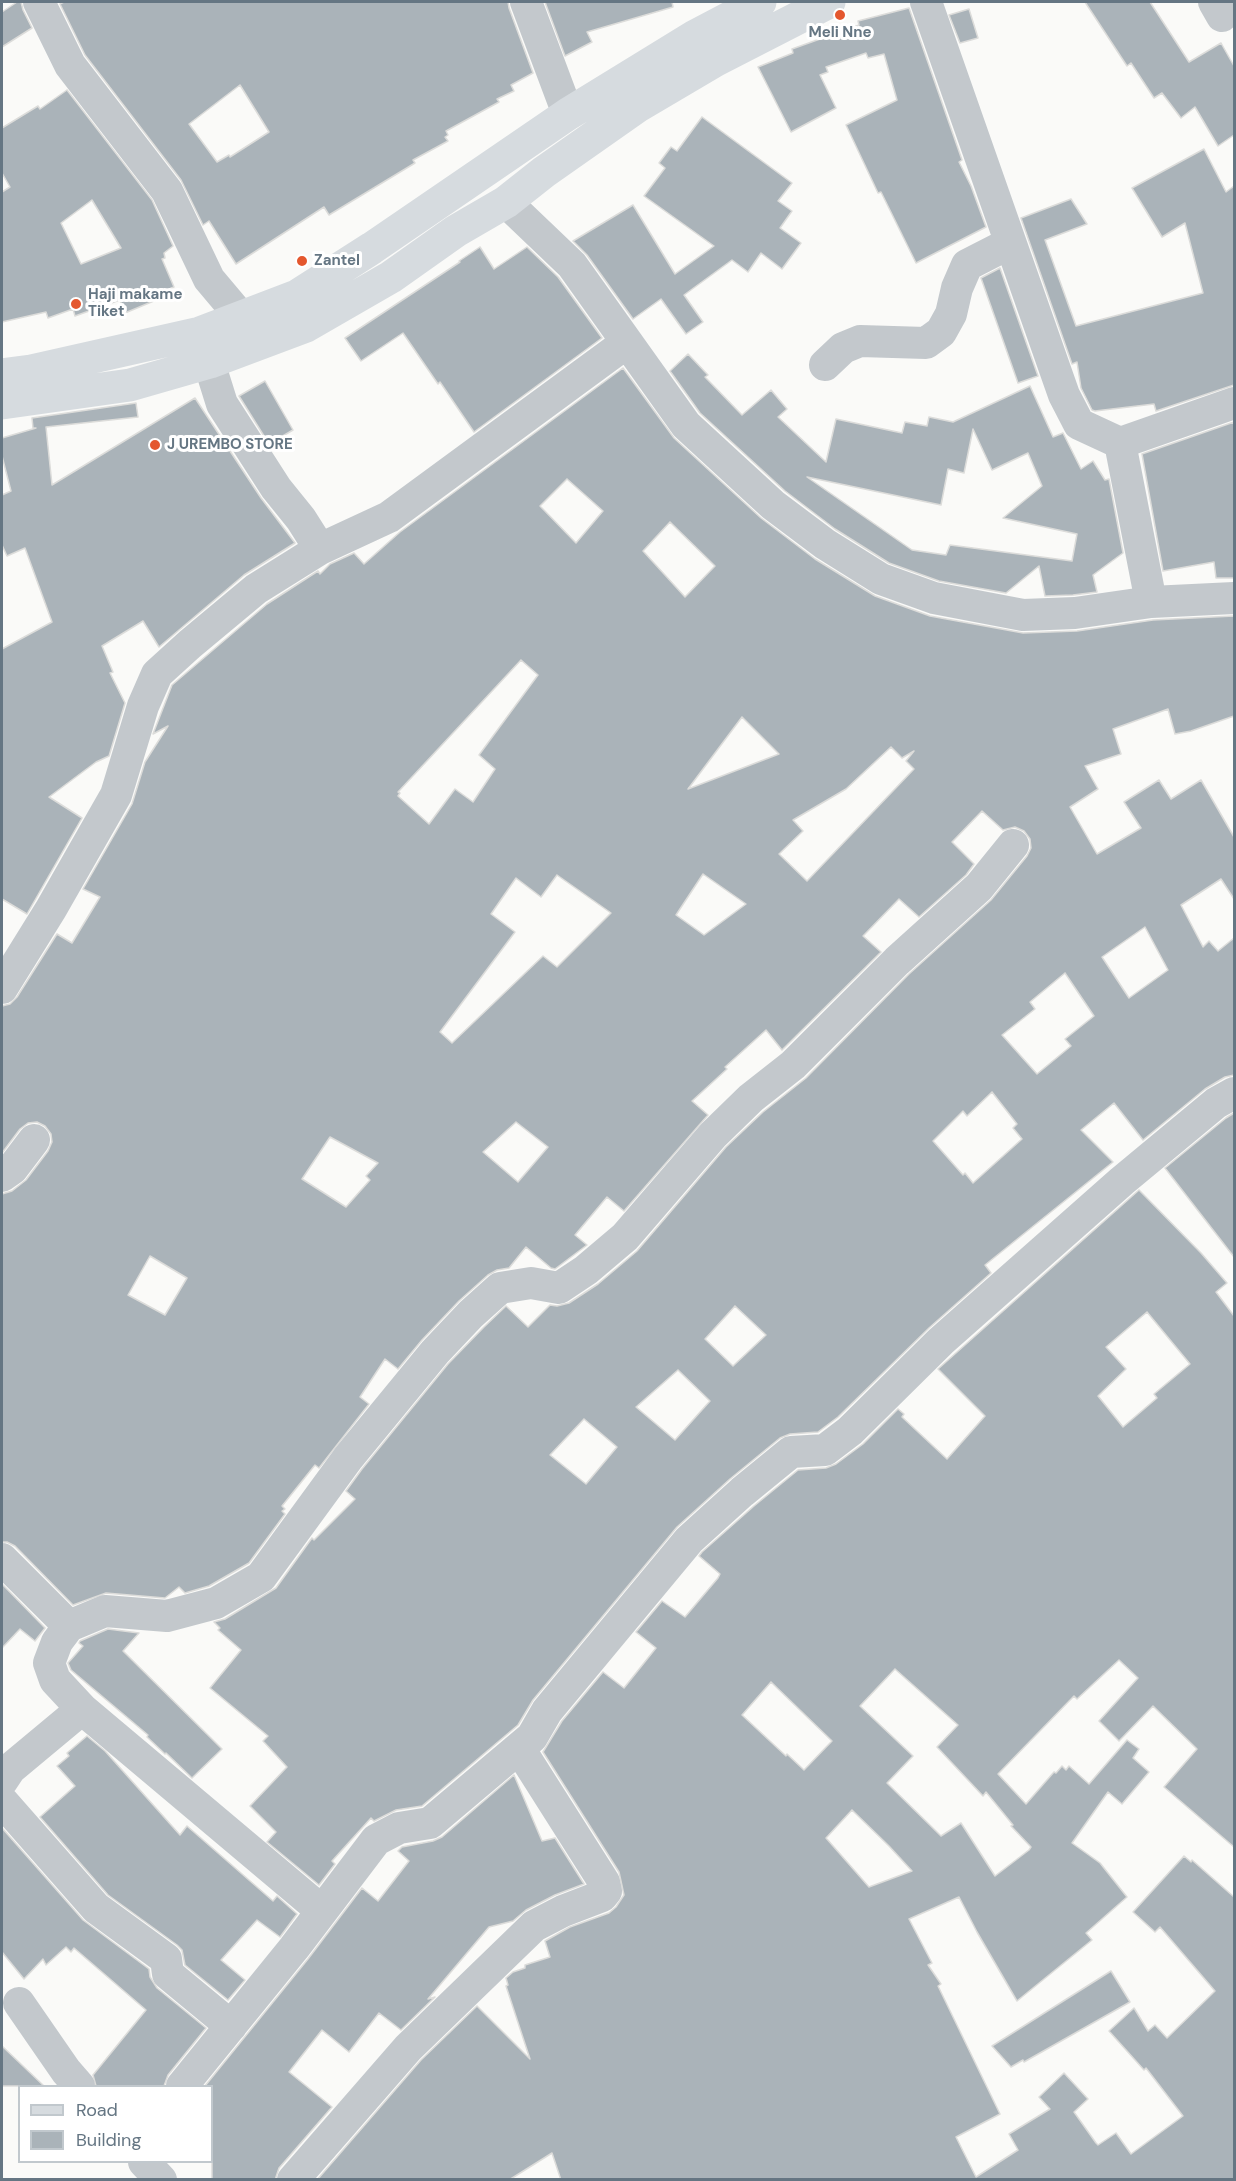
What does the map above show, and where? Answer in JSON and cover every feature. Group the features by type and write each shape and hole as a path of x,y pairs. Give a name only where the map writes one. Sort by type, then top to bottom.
{"main road":[{"path":"2,403 130,385 205,347 241,317 297,296 372,248 568,114 695,36 760,2"},
{"path":"2,375 205,347 306,326 391,277 456,231 506,202 544,172 638,106 716,60 829,2"}],"street":[{"path":"39,2 70,65 167,191 209,279 241,317"},
{"path":"526,2 568,114"},
{"path":"926,2 1064,395 1079,424 1120,443 1234,403"},
{"path":"506,202 572,266 686,425 773,505 825,544 881,579 934,598 1023,615 1076,613 1151,602 1234,598"},
{"path":"825,366 843,348 860,341 926,344 941,332 951,314 957,288 967,265 1010,243"},
{"path":"2,988 51,909 116,795 143,706 157,674 256,589 320,549 389,517 626,343"},
{"path":"205,347 222,404 276,488 301,519 320,549"},
{"path":"1120,443 1151,602"},
{"path":"322,1911 82,1709 56,1680 49,1663 57,1642 69,1626 105,1611 167,1616 216,1603 261,1576 348,1458 435,1352 471,1314 500,1288 531,1283 559,1288 586,1270 625,1237 713,1135 751,1098 793,1065 897,961 979,887 1013,845"},
{"path":"183,2085 376,1840 399,1828 430,1823 532,1737 547,1711 689,1540 790,1452 825,1450 850,1431 941,1341 1122,1181 1216,1103 1234,1093"},
{"path":"2,1176 12,1169 34,1140"},
{"path":"2,1559 69,1626"},
{"path":"2,1781 10,1768 82,1709"},
{"path":"293,2180 408,2048 534,1926 563,1911 602,1896 606,1891 604,1882 519,1748"},
{"path":"2,1801 96,1908 166,1959 168,1974 231,2026"},
{"path":"19,2003 78,2085"}],"building":[{"path":"17,2 21,2 32,28 2,47 2,12"},
{"path":"64,2 508,2 533,73 511,85 514,91 497,99 499,102 446,131 448,135 445,137 448,141 413,160 415,163 329,215 324,207 236,264 209,221 203,225 181,180 85,55 60,4","holes":["240,85 269,132 230,157 229,155 217,162 189,124"]},
{"path":"545,2 672,2 673,7 587,32 592,42 565,56"},
{"path":"1085,2 1150,2 1189,62 1221,43 1234,66 1234,135 1218,146 1195,107 1181,118 1162,93 1154,98 1131,63 1127,66"},
{"path":"909,8 962,160 959,162 971,186 986,227 916,263 881,192 878,193 846,125 897,100 884,54 868,58 866,53 826,67 828,72 820,75 836,108 791,132 758,67 793,53 792,49 859,25 858,21"},
{"path":"969,9 978,38 960,43 949,15"},
{"path":"67,90 152,200 173,246 164,253 165,258 162,259 174,287 171,288 173,293 125,313 120,300 75,316 73,309 48,318 46,312 2,322 2,192 10,187 2,173 2,128 38,106 40,109","holes":["92,200 121,248 81,264 61,223"]},
{"path":"702,117 792,183 778,201 792,211 780,228 801,243 782,269 761,253 748,272 732,260 684,295 703,322 686,334 661,299 633,319 587,255 573,241 633,205 675,274 714,246 644,196 665,168 659,163 671,147 677,151"},
{"path":"1204,149 1226,192 1234,186 1234,385 1156,411 1154,404 1092,410 1081,388 1077,362 1072,364 1021,218 1071,199 1087,224 1045,240 1076,326 1203,293 1185,223 1162,237 1132,188"},
{"path":"480,247 494,269 527,247 558,277 602,338 474,432 403,333 361,361 345,338"},
{"path":"1000,268 1038,376 1018,383 981,278"},
{"path":"688,354 708,375 705,377 742,415 771,390 787,409 778,417 826,462 836,419 902,433 905,422 927,426 929,417 953,422 1030,386 1053,437 1063,433 1081,469 1093,461 1105,480 1109,479 1123,553 1093,575 1097,592 1073,595 1045,596 1039,566 1006,593 939,581 889,563 835,529 785,491 700,413 670,371","holes":["973,429 992,470 1028,453 1042,486 1003,518 1077,534 1072,561 950,545 946,555 912,550 807,477 941,505 948,469 964,473"]},
{"path":"623,368 674,438 761,518 815,559 875,596 930,616 1023,633 1077,631 1153,620 1234,616 1234,716 1175,734 1168,709 1113,729 1121,754 1085,766 1098,789 1070,807 1097,854 1141,828 1124,802 1159,780 1171,799 1201,780 1234,837 1234,899 1221,879 1181,905 1203,947 1209,941 1218,951 1234,938 1234,1075 1225,1077 1205,1089 1143,1140 1114,1103 1081,1130 1113,1162 985,1265 991,1273 929,1328 838,1417 818,1432 790,1434 780,1438 677,1527 533,1700 518,1725 422,1806 396,1810 374,1821 371,1818 332,1861 335,1864 319,1885 267,1842 276,1832 250,1806 287,1767 263,1741 268,1736 210,1688 241,1650 218,1630 220,1628 214,1622 225,1619 276,1588 312,1538 314,1540 355,1499 346,1491 362,1469 448,1364 506,1306 528,1327 550,1305 569,1303 598,1284 637,1251 726,1147 763,1112 806,1078 909,974 991,900 1031,848 1030,839 1024,831 1015,827 1003,830 982,811 952,842 974,864 966,875 919,917 899,899 863,936 881,952 782,1050 766,1030 725,1067 727,1069 692,1101 708,1115 624,1211 607,1197 575,1235 587,1245 555,1269 526,1247 509,1268 497,1270 488,1275 459,1301 398,1369 385,1359 360,1397 369,1404 319,1468 315,1465 282,1506 285,1514 249,1563 209,1586 185,1593 179,1587 165,1598 106,1593 73,1605 15,1546 2,1542 2,1194 12,1191 26,1180 52,1142 51,1134 45,1126 37,1122 28,1123 20,1129 2,1153 2,1006 10,1004 17,997 57,934 72,943 100,897 83,889 132,804 145,762 168,726 153,734 172,685 267,604 318,571 320,574 330,564 354,553 364,564 400,532","holes":["567,479 603,511 576,543 540,506","670,522 715,566 685,597 643,551","521,660 538,675 479,755 495,769 473,802 455,789 429,824 398,796 400,793 398,792","742,717 779,754 688,789","891,747 902,758 914,751 906,761 914,769 807,881 779,854 803,831 793,820 846,789","703,874 746,904 704,935 676,915","557,875 611,913 557,967 543,956 452,1043 440,1032 515,932 491,914 516,878 541,897","1145,927 1168,970 1129,998 1102,957","1065,973 1094,1016 1065,1039 1071,1046 1037,1074 1002,1035 1035,1009 1030,1002","992,1092 1017,1124 1013,1128 1022,1139 973,1183 933,1141 963,1111 967,1116","516,1122 548,1147 518,1182 483,1152","330,1137 378,1163 366,1176 370,1180 346,1207 302,1179","150,1256 187,1278 165,1315 128,1295","735,1306 766,1335 733,1366 705,1339","678,1370 710,1401 675,1440 636,1407","584,1419 617,1447 586,1484 550,1455"]},
{"path":"265,381 293,430 269,444 239,396"},
{"path":"195,398 261,498 295,543 244,575 159,647 143,621 102,646 113,672 110,673 125,703 109,756 96,762 49,797 82,818 27,914 2,899 2,649 52,622 25,548 7,556 2,545 2,495 11,491 2,456 2,438 36,428 33,428 32,418 136,403 138,417 46,427 52,485"},
{"path":"1234,422 1234,578 1216,578 1214,562 1163,571 1142,454"},
{"path":"1234,1113 1234,1257 1165,1168"},
{"path":"1139,1190 1227,1283 1216,1292 1234,1316 1234,1847 1164,1787 1197,1749 1153,1706 1119,1741 1099,1721 1138,1678 1119,1660 1077,1699 1074,1696 998,1774 1026,1804 1062,1766 1066,1770 1069,1766 1089,1784 1127,1740 1139,1749 1133,1758 1149,1772 1122,1804 1108,1792 1072,1843 1100,1863 1127,1897 1086,1933 1092,1940 1017,2001 959,1897 909,1919 932,1963 928,1965 941,1984 938,1986 1000,2114 956,2137 976,2177 1018,2150 1009,2134 1050,2109 1039,2097 1064,2073 1088,2099 1074,2112 1096,2143 1098,2145 1116,2133 1131,2154 1183,2116 1146,2068 1144,2070 1109,2031 1134,2008 1148,2031 1155,2025 1167,2038 1215,1991 1160,1927 1155,1932 1133,1912 1184,1856 1191,1862 1192,1860 1234,1897 1234,2180 561,2180 552,2153 509,2180 317,2180 421,2060 477,2006 530,2059 506,1986 508,1985 506,1978 513,1972 525,1968 525,1965 550,1957 545,1941 570,1927 609,1913 624,1895 619,1872 543,1752 562,1721 603,1672 624,1688 656,1648 636,1632 662,1601 685,1617 720,1574 699,1556 702,1552 798,1470 826,1468 836,1464 863,1444 898,1409 904,1414 902,1417 947,1459 985,1416 938,1369","holes":["1147,1312 1190,1364 1154,1394 1157,1398 1123,1427 1098,1396 1126,1369 1106,1347","895,1669 958,1725 937,1747 983,1796 986,1792 1013,1825 1011,1826 1031,1847 1029,1850 995,1876 961,1823 941,1836 887,1783 913,1756 860,1706","771,1682 832,1741 804,1770 742,1715","852,1810 912,1871 869,1887 826,1838"]},
{"path":"2,1584 45,1628 35,1641 20,1629 2,1648"},
{"path":"108,1629 139,1633 123,1651 222,1749 192,1778 147,1737 148,1735 71,1670 68,1663 83,1646 79,1643 80,1641"},
{"path":"87,1736 105,1751 180,1835 187,1826 273,1901 277,1896 297,1914 280,1937 257,1920 221,1960 245,1980 228,2000 185,1965 182,1950 177,1945 108,1895 40,1817 75,1786 57,1766 69,1756 67,1753"},
{"path":"514,1775 542,1841 555,1838 584,1884 555,1895 526,1910 513,1921 489,1927 428,1999 435,1997 401,2030 379,2013 349,2052 322,2030 289,2072 332,2107 279,2168 275,2180 212,2180 213,2085 206,2085 362,1888 378,1901 409,1861 398,1851 402,1847 442,1837"},
{"path":"2,1828 83,1920 149,1969 150,1977 157,1988 206,2028 168,2075 164,2085 96,2085 93,2075 146,2010 74,1948 71,1952 66,1947 46,1965 43,1959 24,1979 2,1952"},
{"path":"1111,1971 1130,2002 1024,2062 1023,2060 1011,2067 992,2046"},
{"path":"2,2046 43,2085 18,2085 2,2086"}],"place":[{"name":"Meli Nne","path":"840,15"},
{"name":"Zantel","path":"302,261"},
{"name":"Haji makame Tiket","path":"76,304"},
{"name":"J UREMBO STORE","path":"155,445"}]}
